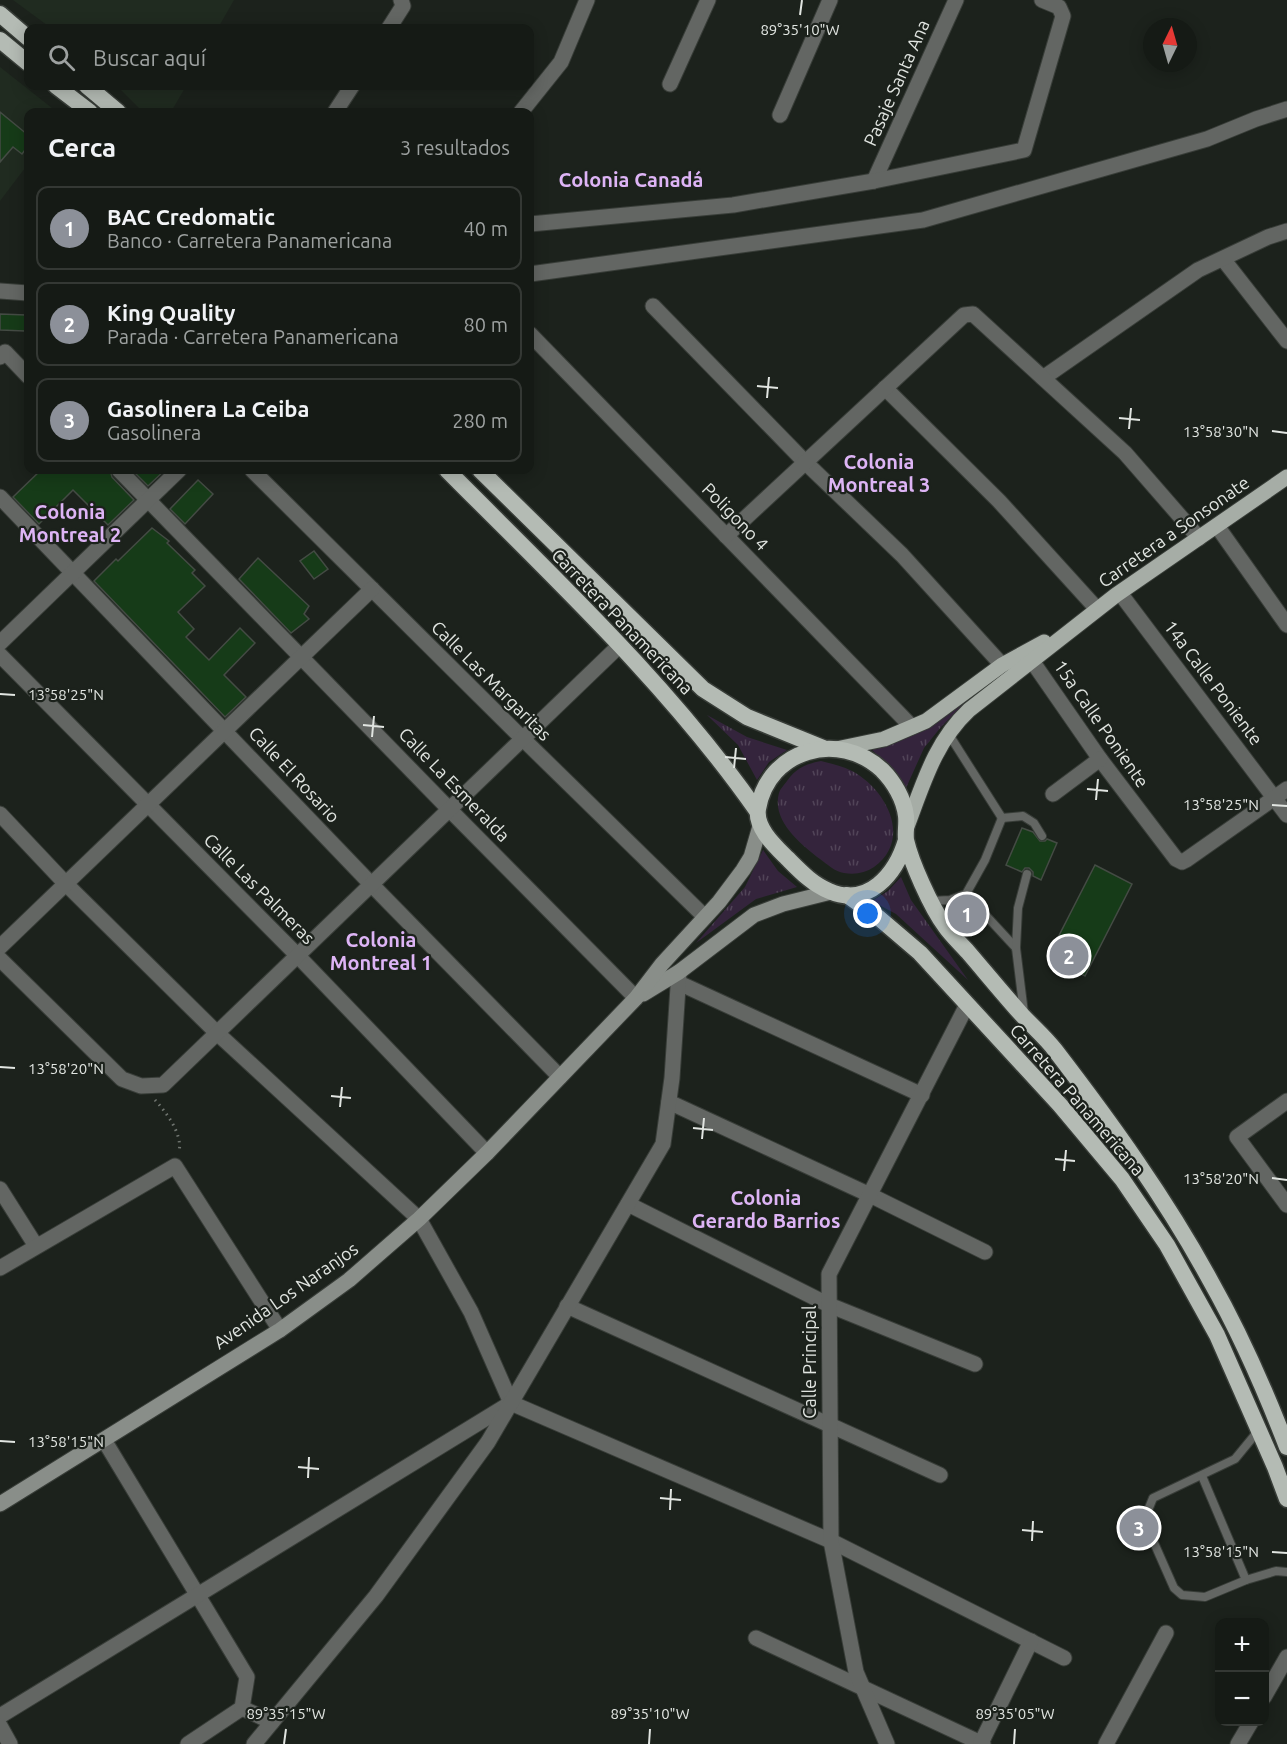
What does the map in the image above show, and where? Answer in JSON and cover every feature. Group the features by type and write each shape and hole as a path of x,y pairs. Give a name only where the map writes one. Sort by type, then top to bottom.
{"highway":[{"path":"0,14 24,35"},
{"path":"0,40 24,60"},
{"path":"61,90 85,108"},
{"path":"92,90 113,108"},
{"name":"Carretera Panamericana","path":"451,474 620,645 698,731 723,761 759,819"},
{"name":"Carretera Panamericana","path":"484,474 703,689 747,717 830,749"},
{"path":"830,749 853,753 869,760 882,770 893,783 901,798 906,815 906,834 897,864 889,876 877,887 862,893 839,894 814,883 780,851 759,819 764,791 781,766 794,756 808,751 830,749"},
{"name":"Carretera Panamericana","path":"906,834 917,871 946,928 1052,1046 1124,1143 1182,1232 1211,1281 1240,1338 1286,1438"},
{"name":"Carretera Panamericana","path":"839,894 879,918 920,953 1060,1105 1122,1179 1167,1245 1217,1335 1287,1499"}],"main road":[{"name":"Carretera a Sonsonate","path":"906,834 926,776 948,733 969,710 1098,609 1287,477"},
{"name":"Carretera a Sonsonate","path":"830,749 884,739 912,728 938,712 1002,665 1083,620"},
{"name":"Avenida Los Naranjos","path":"0,1504 280,1330 349,1280 418,1219 487,1153 636,998 662,964 705,917 743,870 751,857 759,819"},
{"name":"Avenida Los Naranjos","path":"636,998 679,978 754,915 783,904 839,894"}],"street":[{"path":"392,24 403,6 401,0"},
{"path":"524,108 561,62 587,0"},
{"path":"670,84 708,0"},
{"path":"780,115 830,0"},
{"name":"Pasaje Santa Ana","path":"874,181 956,0"},
{"path":"534,224 733,205 874,181 1024,150 1063,16 1059,7 1042,0"},
{"path":"338,108 349,90"},
{"path":"534,273 923,220 1207,139 1256,118 1287,110"},
{"path":"1042,378 1198,270 1268,237 1287,231"},
{"path":"1223,259 1287,341"},
{"path":"0,291 24,292"},
{"path":"653,306 806,462 902,555 1002,665"},
{"path":"726,536 963,315 973,314 1125,453 1199,538"},
{"name":"Poligono 4","path":"534,338 912,728"},
{"path":"2,354 24,373"},
{"path":"885,388 999,501 1098,609"},
{"name":"Calle La Esmeralda","path":"123,474 636,998"},
{"path":"0,643 175,474"},
{"name":"Calle Las Margaritas","path":"256,474 705,917"},
{"name":"Calle El Rosario","path":"0,497 371,884 560,1077"},
{"path":"1217,526 1287,625"},
{"path":"0,947 372,589"},
{"name":"14a Calle Poniente","path":"1120,593 1281,794 1287,815"},
{"path":"0,959 122,1079 141,1086 163,1085 620,645"},
{"name":"Calle Las Palmeras","path":"0,655 297,955 487,1153"},
{"name":"15a Calle Poniente","path":"1032,660 1100,759 1176,860 1182,862 1186,860 1281,794"},
{"path":"1053,794 1100,759"},
{"path":"0,814 66,884 217,1033 418,1219 471,1312 511,1403 831,1541 1064,1658"},
{"path":"254,1744 376,1596 488,1442 663,1144 669,1102 679,978 922,1095"},
{"name":"Calle Principal","path":"887,1744 856,1672 831,1541 829,1275 967,1005"},
{"path":"1287,1101 1237,1137 1287,1205"},
{"path":"669,1102 870,1195 985,1252"},
{"path":"0,1268 175,1166 280,1330"},
{"path":"0,1189 36,1246"},
{"path":"628,1204 830,1305 975,1364"},
{"path":"567,1306 940,1475"},
{"path":"0,1716 511,1403"},
{"path":"104,1440 247,1677 242,1708 188,1744"},
{"path":"1106,1744 1166,1633"},
{"path":"756,1638 982,1744 1031,1641"},
{"path":"1269,1688 1287,1657"},
{"path":"242,1708 272,1722"},
{"path":"0,1726 10,1744"},
{"path":"1238,1744 1249,1726"}],"lane":[{"path":"948,733 1002,818"},
{"path":"1002,818 1023,816 1034,823 1042,836"},
{"path":"931,901 950,900 966,894 985,861 1002,818"},
{"path":"1024,1017 1016,948 1018,908 1027,874"},
{"path":"966,894 1016,948"},
{"path":"1259,1430 1235,1459 1153,1498 1144,1520 1174,1588 1182,1595 1205,1597 1246,1580 1276,1571 1287,1572"},
{"path":"1202,1476 1246,1580"}],"path":[{"path":"141,1086 163,1108 175,1127 180,1147 175,1166"}],"shaded area":[{"path":"13,0 234,0 220,24 46,24"},
{"path":"0,67 24,86 24,90 29,90 52,108 24,108 24,169 0,201"},
{"path":"121,90 184,90 173,108 139,108"}],"green space":[{"path":"973,695 924,748 906,788 898,775 871,749 911,736"},
{"path":"707,715 747,737 787,750 769,762 757,780 738,745"},
{"path":"821,761 848,769 864,779 884,802 890,815 893,829 892,843 886,856 867,871 848,874 831,868 797,839 780,813 778,803 781,788 802,767"},
{"path":"763,850 778,871 797,887 756,899 696,943 745,887"},
{"path":"901,877 911,900 968,980 896,914 872,901 888,891"}],"building":[{"path":"0,112 24,132 24,151 22,154 13,147 0,162"},
{"path":"0,314 24,315 24,331 0,330"},
{"path":"37,474 111,474 134,500 108,525 73,490 39,524 13,497"},
{"path":"136,474 161,474 148,486"},
{"path":"198,480 213,494 185,524 170,509"},
{"path":"152,528 169,541 167,543 195,570 192,573 205,586 178,612 194,629 186,637 209,660 240,628 255,643 224,675 246,697 225,717 94,581"},
{"path":"314,551 328,569 314,579 300,561"},
{"path":"258,558 309,606 304,614 309,619 291,633 239,579"},
{"path":"1022,828 1033,832 1040,841 1047,839 1057,843 1041,880 1033,876 1029,868 1025,868 1022,872 1006,865"},
{"path":"1095,865 1132,884 1085,976 1048,957"}],"place":[{"name":"BAC Credomatic","path":"967,914"},
{"name":"King Quality","path":"1069,956"},
{"name":"Gasolinera La Ceiba","path":"1139,1528"}],"district":[{"name":"Colonia Canadá","path":"631,180"},
{"name":"Colonia Montreal 3","path":"879,474"},
{"name":"Colonia Montreal 2","path":"70,524"},
{"name":"Colonia Montreal 1","path":"381,952"},
{"name":"Colonia Gerardo Barrios","path":"766,1210"}]}
